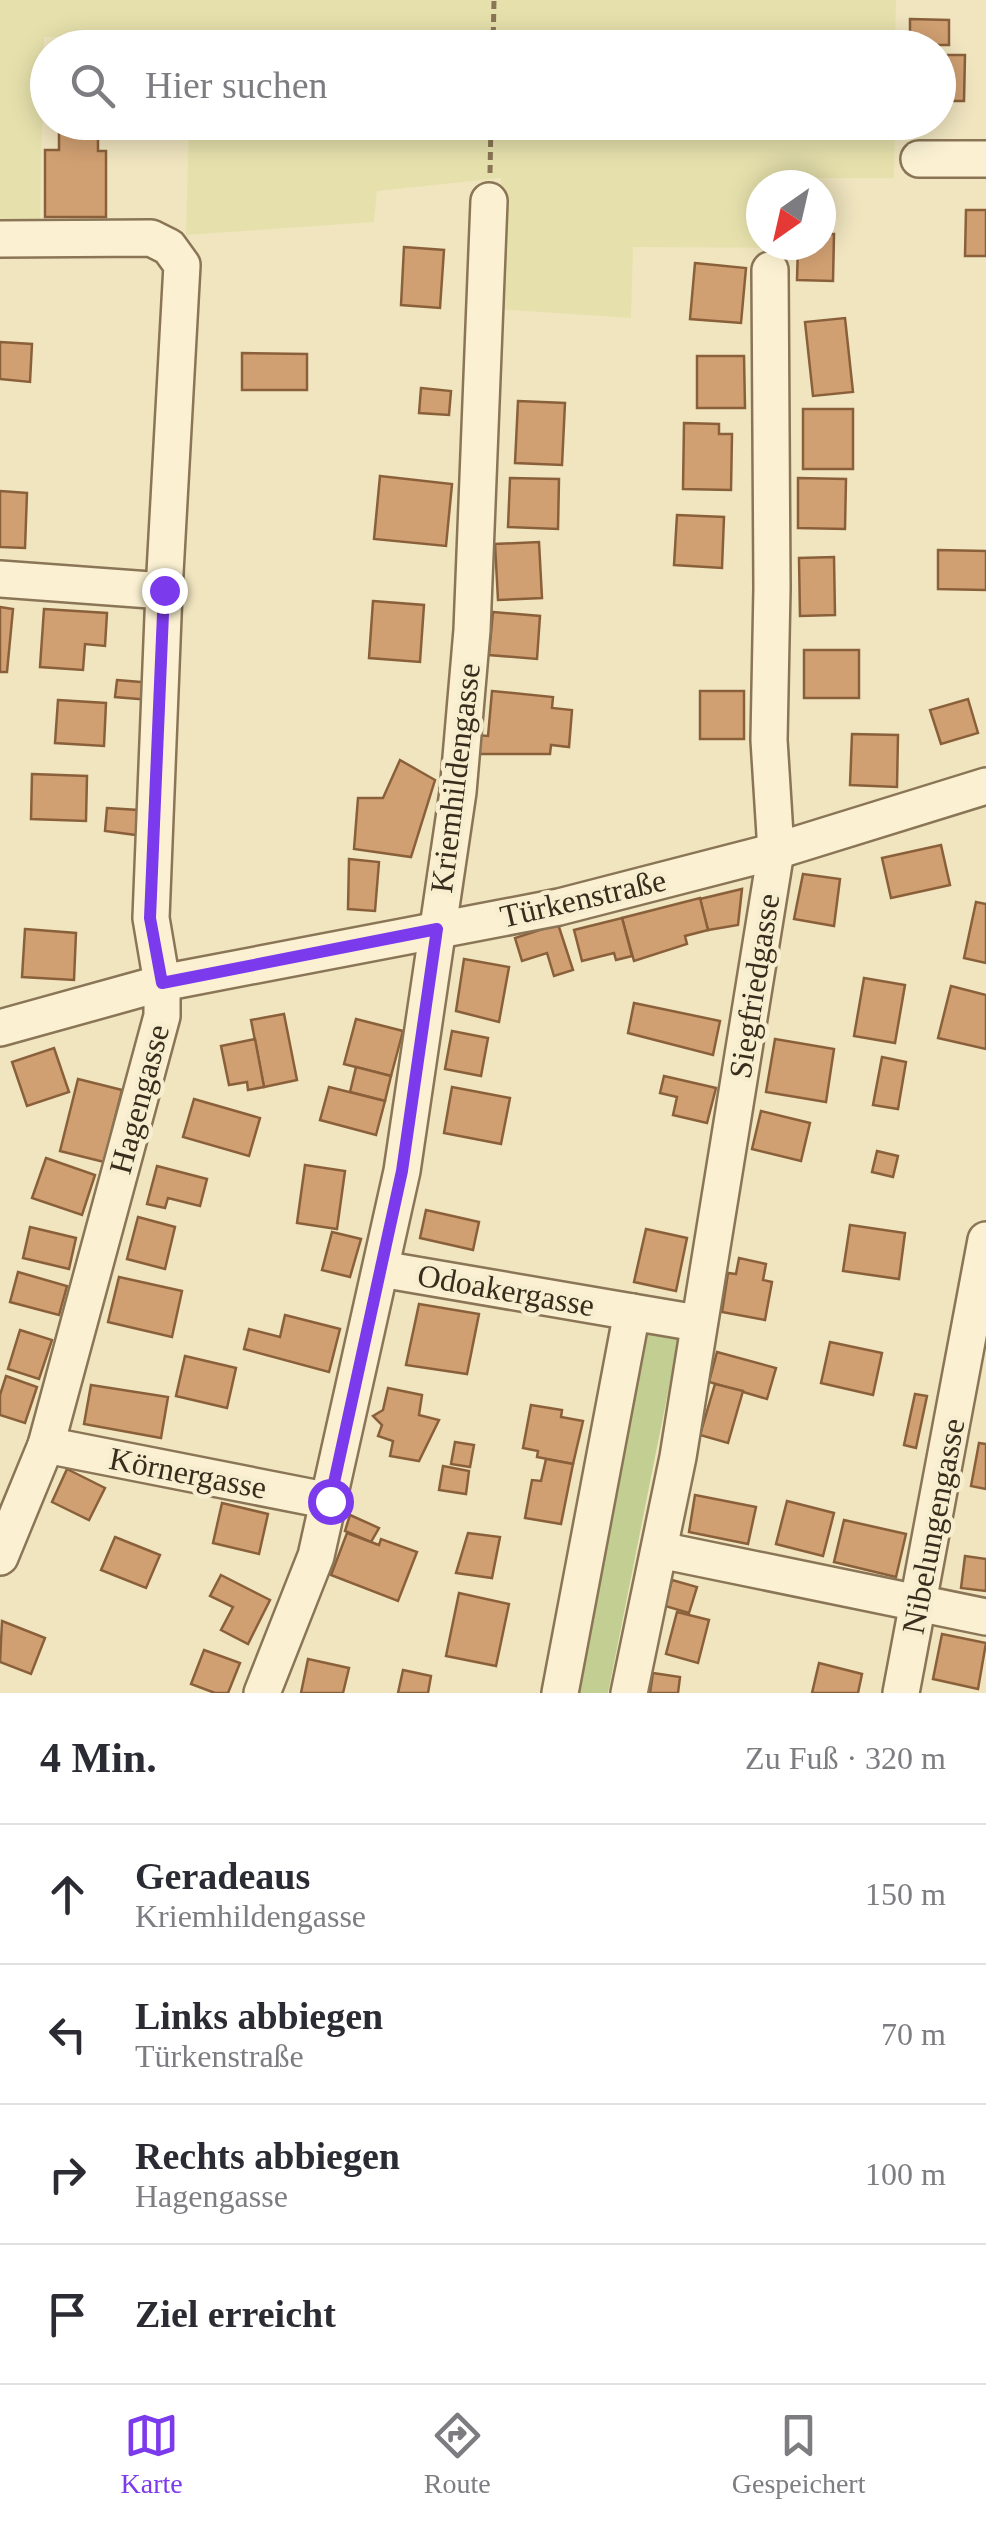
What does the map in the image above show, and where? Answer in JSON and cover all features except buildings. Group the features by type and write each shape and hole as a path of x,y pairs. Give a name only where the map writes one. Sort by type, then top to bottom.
{"street":[{"path":"918,158 986,159"},
{"name":"Kriemhildengasse","path":"262,1693 316,1556 402,1171 458,792 472,630 489,201"},
{"name":"Hagengasse","path":"0,239 152,238 169,248 182,265 150,918 162,983 162,1016 46,1445 0,1556"},
{"name":"Siegfriedgasse","path":"629,1693 660,1550 776,851 769,740 770,270"},
{"path":"0,579 164,590"},
{"name":"Türkenstraße","path":"0,1028 162,983 559,907 776,851 986,786"},
{"name":"Nibelungengasse","path":"901,1693 986,1240"},
{"name":"Odoakergasse","path":"381,1268 697,1323"},
{"path":"560,1693 632,1312"},
{"name":"Körnergasse","path":"46,1445 330,1501"},
{"path":"660,1550 986,1617"}],"path":[{"path":"493,30 494,0"},
{"path":"489,201 491,140"}],"shaded area":[{"path":"0,0 896,0 895,30 30,30 30,140 42,140 40,221 0,220"},
{"path":"189,140 895,140 894,178 836,178 836,170 746,170 746,248 633,247 631,318 497,309 501,178 377,191 374,222 186,235"}],"green space":[{"path":"643,1320 681,1327 608,1693 568,1693"}],"route":[{"path":"164,590 150,918 162,983 437,929 402,1171 330,1501"}]}
